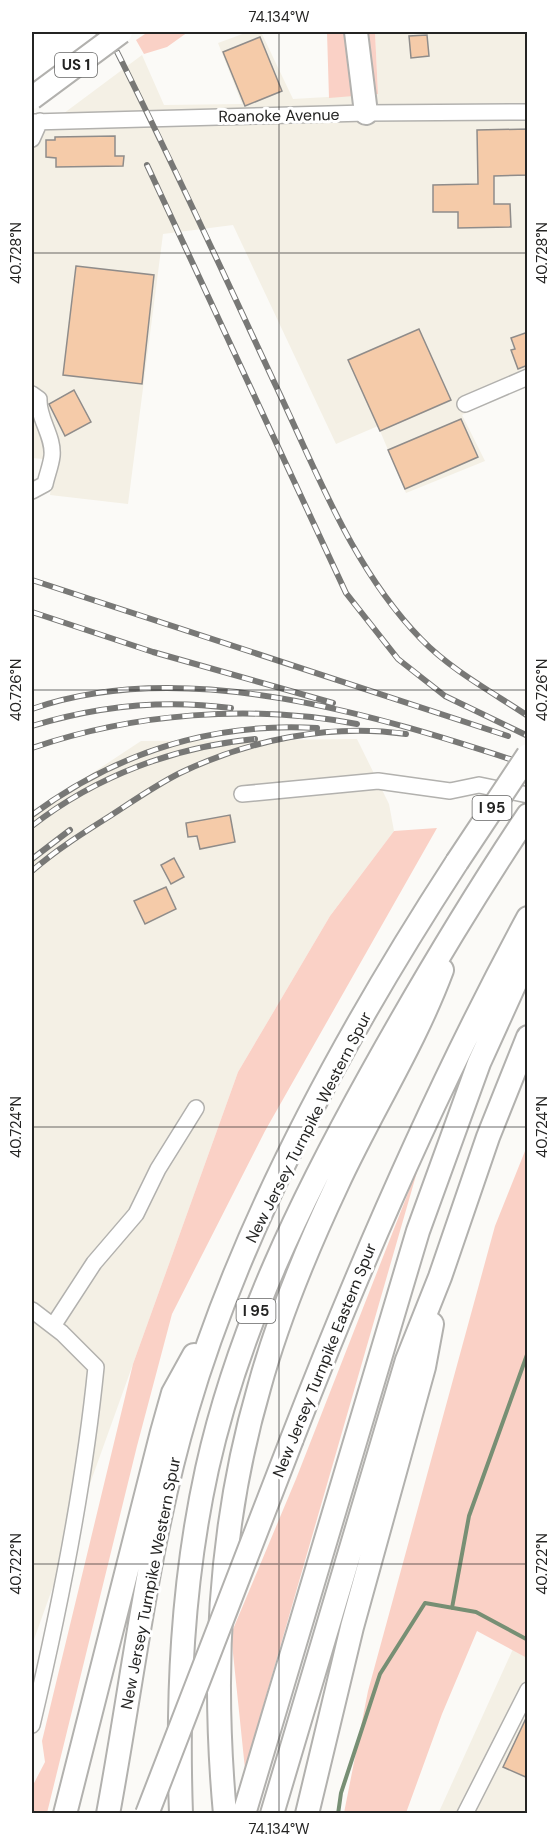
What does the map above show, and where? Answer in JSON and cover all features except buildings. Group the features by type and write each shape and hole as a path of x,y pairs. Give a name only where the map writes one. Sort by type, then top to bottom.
{"highway":[{"path":"32,48 53,32"},
{"path":"32,70 84,32"},
{"name":"US 1","path":"32,98 121,32"},
{"path":"356,32 366,113"},
{"name":"New Jersey Turnpike Western Spur","path":"108,1814 172,1467 196,1381 228,1291 316,1103 386,978 457,862 528,755"},
{"name":"New Jersey Turnpike Western Spur","path":"181,1814 180,1671 187,1581 207,1468 231,1382 268,1281 322,1167 378,1062 464,915 528,814"},
{"path":"225,1814 219,1709 220,1642 227,1546 244,1446 263,1372 286,1305 316,1232 378,1102 427,1012 464,915"},
{"name":"New Jersey Turnpike Eastern Spur","path":"147,1814 292,1439 379,1222 487,996 528,918"},
{"path":"244,1814 422,1222 479,1063 528,955"},
{"path":"272,1814 407,1360 440,1277 477,1165 528,1037"},
{"path":"307,1814 350,1636 424,1367 440,1277"},
{"path":"65,1814 173,1393 228,1291"}],"street":[{"name":"Roanoke Avenue","path":"34,122 366,113 528,112"},
{"path":"32,139 34,122"},
{"path":"465,404 528,377"},
{"path":"32,394 39,399 39,413 50,437 52,454 45,484 32,491"},
{"path":"242,794 378,781 450,791 479,785 528,795"},
{"path":"53,1326 94,1263 136,1214 158,1169 196,1108"},
{"path":"32,1310 53,1326 96,1367 88,1446 57,1623 32,1725"},
{"path":"465,1814 528,1690"}],"shaded area":[{"path":"148,32 188,32 167,47 144,54 136,40"},
{"path":"248,32 261,32 293,99 378,94 375,32 527,32 527,385 462,415 485,461 406,493 378,426 336,444 233,225 163,234 128,504 50,495 55,460 32,458 32,137 142,55 164,105 242,104 218,43"},
{"path":"327,32 375,32 378,94 329,98"},
{"path":"357,739 389,804 394,831 330,916 238,1072 32,1645 32,813 141,741"},
{"path":"437,828 265,1131 172,1314 137,1446 47,1813 32,1813 32,1787 45,1762 42,1741 133,1364 238,1072 330,916 394,831"},
{"path":"527,1146 527,1658 477,1631 442,1714 406,1813 344,1813 368,1691 495,1226"},
{"path":"419,1165 245,1769 231,1634 296,1479"},
{"path":"513,1649 527,1657 527,1813 438,1814"}],"waterway":[{"path":"452,1608 469,1516 528,1352"},
{"path":"338,1814 341,1793 380,1674 425,1603 476,1612 528,1640"}],"railway":[{"path":"107,32 192,207 321,485 375,582 397,611 433,650 459,671 528,716"},
{"path":"147,165 346,593 398,659 445,696 528,736"},
{"path":"32,580 508,736"},
{"path":"32,612 153,652 333,703"},
{"path":"32,709 91,694 153,688 217,690 282,698 346,712 409,728 528,765"},
{"path":"32,726 81,713 130,706 180,704 231,708"},
{"path":"32,748 111,727 193,715 276,714 357,724"},
{"path":"32,815 97,774 166,746 240,730 278,727 317,728"},
{"path":"32,871 70,842 145,793 206,761 262,743 319,733 377,731 406,734"},
{"path":"32,826 82,792 137,767 195,749 255,739"},
{"path":"32,859 70,830"}]}
